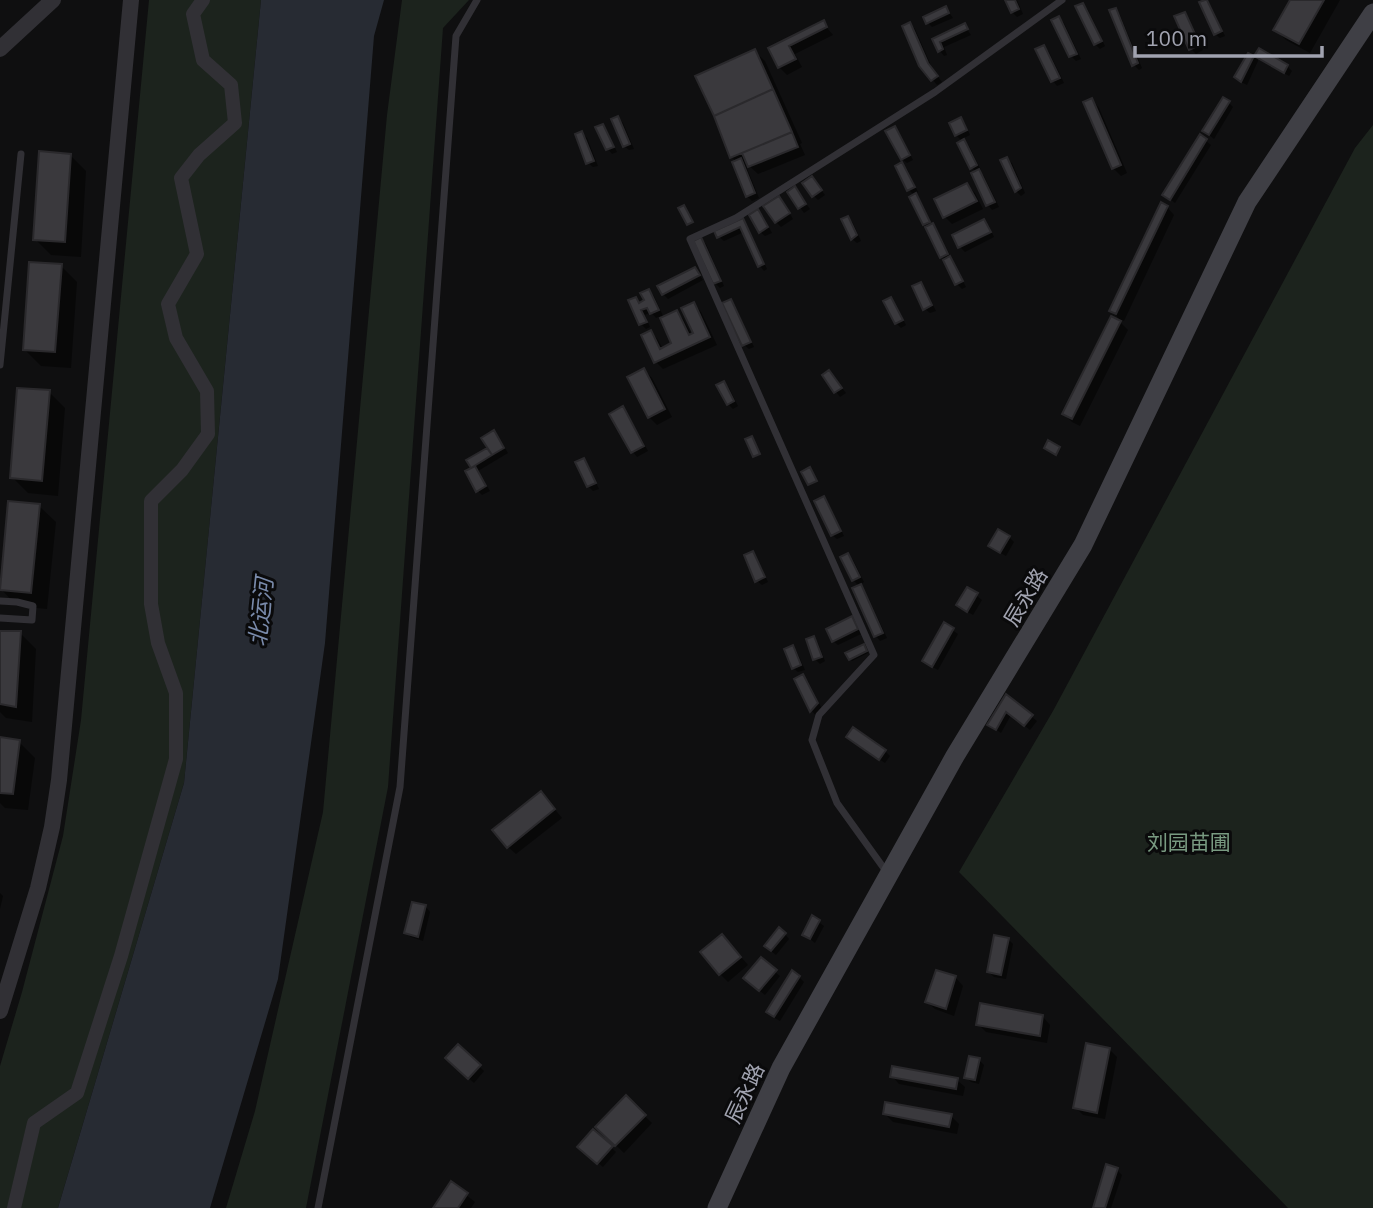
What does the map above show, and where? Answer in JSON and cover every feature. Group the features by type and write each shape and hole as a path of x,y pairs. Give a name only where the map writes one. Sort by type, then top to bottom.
{"main road":[{"name":"辰永路","path":"717,1208 781,1068 955,756 1083,545 1247,202 1373,13"}],"street":[{"path":"0,37 40,0"},
{"path":"0,49 53,0"},
{"path":"0,1011 38,888 59,780 131,0"},
{"path":"14,1208 34,1123 77,1093 121,956 176,759 176,693 158,643 151,604 151,501 182,470 208,434 207,391 176,338 168,304 197,254 181,178 199,155 235,122 231,85 203,61 193,14 203,0"}],"lane":[{"path":"318,1208 400,788 456,36 477,0"},
{"path":"888,875 837,803 812,740 819,715 874,655 690,239 736,218 935,92 1062,0"},
{"path":"0,365 21,154"},
{"path":"0,601 33,606 32,620 0,618"}],"green space":[{"path":"149,0 261,0 184,783 58,1208 0,1208 0,1066 63,836 81,720"},
{"path":"402,0 469,0 443,28 388,787 306,1208 226,1208 255,1111 323,812 387,115"},
{"name":"刘园苗圃","path":"1373,125 1373,1208 1288,1208 959,872 1053,711 1355,148"}],"water":[{"name":"北运河","path":"261,0 384,0 374,36 325,643 278,979 210,1208 58,1208 184,783"}],"building":[{"path":"1005,0 1015,0 1019,9 1011,13"},
{"path":"1207,0 1222,31 1214,35 1199,2"},
{"path":"1290,0 1324,0 1299,44 1273,30"},
{"path":"1083,3 1102,41 1094,45 1075,6"},
{"path":"946,6 949,13 926,24 923,17"},
{"path":"1116,8 1138,63 1132,66 1109,10"},
{"path":"1185,12 1200,45 1189,50 1174,16"},
{"path":"1059,16 1077,54 1069,57 1051,20"},
{"path":"824,20 827,27 789,46 796,59 778,68 768,48"},
{"path":"910,22 928,63 938,76 931,81 919,66 902,26"},
{"path":"965,23 968,29 940,42 943,49 938,52 932,39"},
{"path":"1044,45 1060,78 1051,82 1035,49"},
{"path":"1259,48 1288,65 1284,73 1254,56"},
{"path":"755,49 773,89 714,116 695,76"},
{"path":"1248,53 1254,56 1241,82 1234,77"},
{"path":"773,89 792,132 730,158 714,116"},
{"path":"1223,97 1230,101 1209,135 1202,131"},
{"path":"1092,98 1121,165 1112,169 1083,102"},
{"path":"618,116 630,144 623,147 611,119"},
{"path":"961,117 967,130 955,136 949,123"},
{"path":"603,124 614,147 606,150 595,127"},
{"path":"895,126 910,155 901,160 885,131"},
{"path":"582,131 594,161 586,164 575,134"},
{"path":"792,132 798,147 748,167 742,153"},
{"path":"1200,134 1207,139 1170,200 1162,195"},
{"path":"964,139 977,165 970,169 957,143"},
{"path":"39,151 71,154 65,242 33,240"},
{"path":"1007,157 1021,188 1015,192 1000,160"},
{"path":"741,158 755,193 746,197 732,162"},
{"path":"902,162 915,187 907,191 895,166"},
{"path":"979,169 995,202 986,206 971,173"},
{"path":"812,176 822,190 812,197 802,183"},
{"path":"967,183 977,201 943,218 934,199"},
{"path":"795,186 806,204 798,209 787,192"},
{"path":"916,193 930,222 923,225 909,197"},
{"path":"779,196 790,213 775,223 763,206"},
{"path":"1161,202 1168,206 1116,314 1109,311"},
{"path":"684,205 693,222 687,225 678,208"},
{"path":"758,209 768,227 759,233 749,215"},
{"path":"848,216 857,235 851,240 841,219"},
{"path":"743,218 764,264 758,267 740,227 717,238 714,231"},
{"path":"984,219 991,232 958,248 952,235"},
{"path":"933,223 948,254 940,258 925,227"},
{"path":"701,237 721,281 713,284 693,241"},
{"path":"950,256 963,281 955,285 943,260"},
{"path":"29,262 62,264 55,352 23,350"},
{"path":"695,267 700,275 662,295 657,286"},
{"path":"921,282 932,305 923,310 912,286"},
{"path":"649,289 659,310 650,314 647,308 641,310 647,322 639,325 628,300 636,297 639,303 644,300 640,293"},
{"path":"891,297 903,320 895,324 883,301"},
{"path":"731,299 751,342 742,346 722,303"},
{"path":"694,302 710,337 654,363 641,335 651,330 660,349 671,343 660,318 677,310 689,335 693,333 681,308"},
{"path":"1111,316 1121,321 1072,419 1062,414"},
{"path":"644,368 665,409 648,418 627,377"},
{"path":"829,370 842,388 834,393 822,375"},
{"path":"724,381 734,401 727,405 716,385"},
{"path":"17,388 50,390 42,481 10,478"},
{"path":"623,406 644,446 631,453 609,414"},
{"path":"494,430 504,448 492,455 481,438"},
{"path":"752,436 760,454 753,457 745,439"},
{"path":"1048,440 1060,447 1056,455 1044,448"},
{"path":"487,448 492,455 471,468 466,460"},
{"path":"584,458 596,483 587,487 575,462"},
{"path":"475,466 486,486 476,492 465,471"},
{"path":"810,467 817,481 808,485 801,472"},
{"path":"824,496 841,531 831,536 814,501"},
{"path":"8,501 40,504 31,593 0,590"},
{"path":"998,529 1010,536 1000,553 988,546"},
{"path":"753,551 765,577 755,582 744,555"},
{"path":"848,553 860,577 852,581 840,557"},
{"path":"861,584 883,633 874,637 852,588"},
{"path":"967,587 978,593 967,612 956,605"},
{"path":"852,616 858,629 832,642 826,629"},
{"path":"944,622 954,628 932,667 922,661"},
{"path":"0,631 21,631 16,707 0,704"},
{"path":"814,636 822,657 813,660 806,639"},
{"path":"864,644 867,651 849,660 845,653"},
{"path":"793,645 801,665 792,669 784,649"},
{"path":"803,674 818,703 810,712 794,679"},
{"path":"1006,694 1033,715 1024,726 1006,712 996,730 987,725"},
{"path":"853,727 886,750 879,760 846,737"},
{"path":"0,737 20,740 13,794 0,793"},
{"path":"541,791 555,809 507,848 492,830"},
{"path":"412,902 426,905 418,937 404,933"},
{"path":"812,915 820,920 810,939 802,935"},
{"path":"779,927 786,933 771,951 764,946"},
{"path":"722,934 741,957 719,975 700,952"},
{"path":"994,935 1009,938 1001,975 987,972"},
{"path":"761,957 777,970 759,991 743,978"},
{"path":"792,970 800,976 774,1017 766,1012"},
{"path":"936,970 956,976 946,1009 925,1002"},
{"path":"980,1003 1043,1015 1040,1036 976,1025"},
{"path":"1086,1043 1110,1048 1097,1113 1073,1108"},
{"path":"458,1044 481,1065 468,1079 445,1058"},
{"path":"969,1056 980,1058 975,1080 964,1078"},
{"path":"892,1066 958,1078 956,1089 890,1077"},
{"path":"626,1095 646,1115 615,1146 595,1127"},
{"path":"885,1102 952,1114 949,1127 883,1114"},
{"path":"593,1129 613,1146 597,1164 577,1147"},
{"path":"1106,1164 1118,1168 1105,1208 1093,1208"},
{"path":"451,1181 468,1193 458,1208 433,1208"}]}
